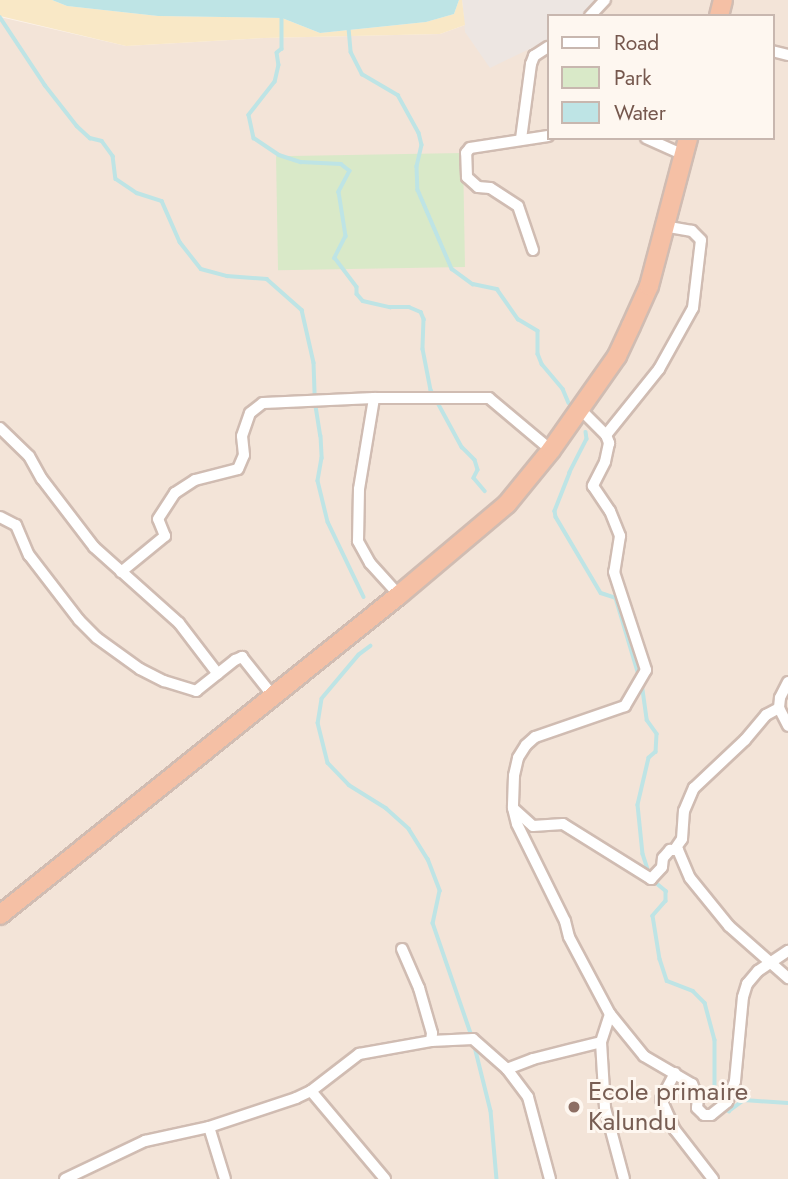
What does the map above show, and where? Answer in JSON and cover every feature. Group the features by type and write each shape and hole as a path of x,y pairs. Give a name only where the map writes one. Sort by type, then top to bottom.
{"highway":[{"path":"0,915 399,595 507,504 551,450 617,356 649,286 686,147"}],"street":[{"path":"592,14 605,0"},
{"path":"521,139 531,64 534,56 546,48"},
{"path":"533,250 519,206 490,188 478,187 467,177 467,150 546,136"},
{"path":"655,140 686,147"},
{"path":"606,435 659,369 693,308 701,240 692,231 663,226"},
{"path":"121,572 165,536 158,519 176,494 195,480 238,469 244,455 242,436 250,413 263,403 373,398 489,398 551,450"},
{"path":"373,398 359,489 358,541 370,563 399,595"},
{"path":"579,408 606,435 610,449 593,486 610,511 620,536 621,544 612,566 646,670 625,706 535,737 518,758 513,776 513,808 527,849 610,1014 644,1056 692,1084 698,1098 697,1108 704,1115 711,1115 727,1102 739,1062 743,997 747,984 769,962 788,951"},
{"path":"2,433 29,456 42,479 88,539 179,623 218,674"},
{"path":"0,517 16,526 29,555 63,602 97,638 119,655 164,681 191,691 200,689 242,657 273,696"},
{"path":"788,682 780,698 779,708 788,726"},
{"path":"513,808 533,826 563,824 651,878 662,867 663,858 675,849 681,839 684,811 694,788 729,756 766,715 779,708"},
{"path":"675,849 684,858 685,866 699,891 729,926 788,978"},
{"path":"402,949 419,988 432,1032 431,1041"},
{"path":"610,1014 601,1042 605,1108 624,1179"},
{"path":"65,1179 145,1141 209,1126 311,1091 359,1054 431,1041 473,1039 508,1069 528,1097 550,1179"},
{"path":"508,1069 533,1059 601,1042"},
{"path":"675,1073 661,1098 675,1130 713,1179"},
{"path":"311,1091 385,1179"},
{"path":"209,1126 225,1179"},
{"path":"699,1179 705,1167"}],"shaded area":[{"path":"462,0 601,0 588,14 546,14 546,41 490,68 465,32"},
{"path":"601,0 788,0 788,1179 0,1179 0,17 126,46 264,38 440,34 465,25 465,32 531,50 546,41 546,140 774,140 774,14 588,14"}],"green space":[{"path":"463,153 465,267 278,270 276,156"}],"sand":[{"path":"0,0 52,0 67,6 158,16 282,18 320,33 426,22 454,14 459,0 462,0 465,25 440,34 264,38 126,46 0,16"}],"water":[{"path":"52,0 459,0 454,14 426,22 320,33 282,18 158,16 67,6"}],"waterway":[{"path":"0,17 45,85 77,126 90,138 102,141 113,156 116,179 137,193 162,201 180,242 201,269 227,276 267,279 302,310 314,363 315,400 321,436 322,458 318,481 328,522 364,597"},
{"path":"282,18 282,49 277,53 279,65 275,82 249,115 254,138 279,155 301,162 341,164 350,171 339,192 346,236 335,258 357,287 357,294 363,301 390,307 409,307 421,312 424,319 423,349 431,390 462,447 475,460 478,470 474,478 485,491"},
{"path":"349,28 351,52 362,74 398,95 419,133 422,145 417,166 418,190 452,269 473,284 497,289 518,319 538,331 538,354 542,364 563,389 569,403"},
{"path":"586,432 587,439 570,473 555,511 556,517 601,593 616,598 639,675"},
{"path":"371,646 359,655 322,699 318,723 328,763 349,785 386,808 409,829 428,859 440,891 433,923 472,1036"},
{"path":"642,683 647,720 657,734 656,752 649,758 638,805 643,854 650,875"},
{"path":"654,881 666,891 666,901 653,916 660,959 667,981 693,991 705,1003 715,1040 715,1093 722,1106 729,1111 744,1100 788,1103"},
{"path":"474,1043 491,1111 497,1179"}],"place":[{"name":"Ecole primaire Kalundu","path":"574,1107"}]}
